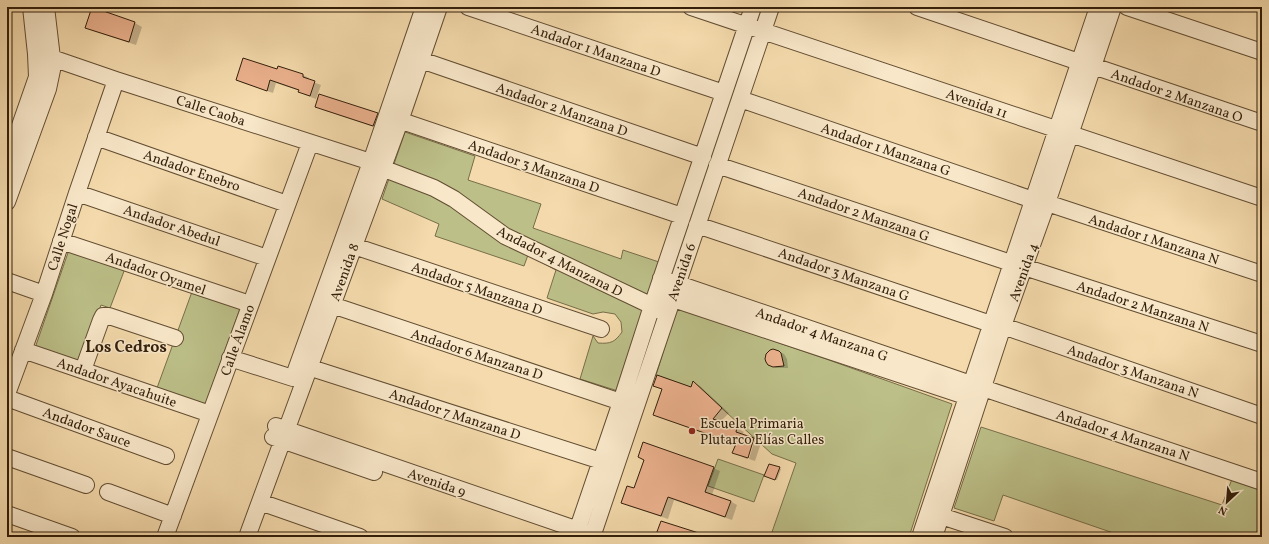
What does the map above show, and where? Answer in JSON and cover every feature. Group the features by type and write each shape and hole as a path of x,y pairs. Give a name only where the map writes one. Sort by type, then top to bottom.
{"street":[{"path":"7,163 36,77 36,54 31,7"},
{"path":"7,202 48,89 52,70 46,7"},
{"name":"Avenida 8","path":"247,537 260,502 293,378 393,118 424,7"},
{"name":"Avenida 8","path":"393,118 421,60 439,7"},
{"name":"Andador 1 Manzana D","path":"468,7 724,93"},
{"name":"Avenida 11","path":"691,7 1262,198"},
{"name":"Avenida 6","path":"572,535 601,461 656,292 703,158 753,7"},
{"name":"Avenida 6","path":"595,536 672,298 771,7"},
{"name":"Andador 2 Manzana O","path":"917,7 1262,123"},
{"name":"Avenida 4","path":"1086,64 1098,7"},
{"name":"Avenida 4","path":"920,537 966,419 1086,64 1113,7"},
{"path":"1127,7 1262,52"},
{"name":"Calle Caoba","path":"52,58 376,165"},
{"name":"Andador 2 Manzana D","path":"421,60 703,158"},
{"name":"Calle Nogal","path":"7,394 44,294 116,80"},
{"name":"Andador 1 Manzana G","path":"740,99 1040,201"},
{"name":"Andador 3 Manzana D","path":"393,118 682,216"},
{"name":"Andador Enebro","path":"96,137 287,204"},
{"name":"Calle Álamo","path":"165,537 310,143"},
{"name":"Avenida 8","path":"236,537 279,433 308,368 332,305 354,246 376,165"},
{"name":"Andador 4 Manzana D","path":"376,165 434,188 454,199 505,236 672,298"},
{"name":"Andador 2 Manzana G","path":"717,165 1018,265"},
{"name":"Andador Abedul","path":"77,193 267,258"},
{"name":"Andador 1 Manzana N","path":"1040,201 1262,274"},
{"name":"Andador 3 Manzana G","path":"697,225 997,325"},
{"name":"Andador Oyamel","path":"62,241 250,304"},
{"name":"Andador 5 Manzana D","path":"354,246 601,329"},
{"name":"Andador 2 Manzana N","path":"1018,265 1262,344"},
{"path":"7,281 44,294"},
{"name":"Andador 4 Manzana G","path":"656,292 672,298 770,324 864,355 977,386"},
{"name":"Andador 6 Manzana D","path":"332,305 621,402"},
{"path":"83,370 103,316 109,316 175,338"},
{"name":"Andador 3 Manzana N","path":"997,325 1262,416"},
{"name":"Andador Ayacahuite","path":"23,350 210,414"},
{"path":"230,358 293,378"},
{"name":"Andador 7 Manzana D","path":"308,368 601,461"},
{"name":"Andador 4 Manzana N","path":"977,386 1262,482"},
{"name":"Andador Sauce","path":"7,398 166,456"},
{"name":"Avenida 4","path":"934,537 941,516 966,419"},
{"name":"Avenida 9","path":"279,433 572,535 595,536"},
{"path":"7,457 86,485"},
{"path":"108,492 173,516"},
{"path":"260,502 360,537"},
{"path":"7,514 72,537"},
{"path":"941,516 1005,537"}],"green space":[{"path":"405,132 475,156 468,180 541,204 533,228 621,259 623,250 662,263 618,391 580,379 593,336 598,343 606,343 615,340 622,332 621,322 615,314 603,312 593,314 547,298 556,270 528,255 524,266 435,236 439,224 382,199"},
{"path":"70,247 126,266 110,308 101,305 80,364 35,348"},
{"path":"193,289 241,306 205,406 157,388"},
{"path":"677,308 952,404 909,537 786,537 772,532 796,463 772,454 704,392 656,375"},
{"path":"981,427 1222,505 1232,479 1262,490 1262,517 1255,537 1125,537 1003,495 994,521 954,508"},
{"path":"718,459 764,475 754,502 708,486"}],"building":[{"path":"92,7 135,22 129,42 85,28"},
{"path":"243,58 277,69 278,66 303,74 303,77 315,81 310,96 298,92 299,90 270,80 267,91 236,80"},
{"path":"319,94 378,113 373,126 315,107"},
{"path":"773,349 781,353 784,366 773,367 768,365 766,362 766,354"},
{"path":"657,375 691,387 693,381 722,408 713,419 737,427 736,432 754,438 748,458 732,453 736,444 653,415 662,389 653,386"},
{"path":"643,442 714,467 705,492 731,501 725,517 668,497 661,516 621,503 627,486 634,488 644,460 638,457"},
{"path":"769,464 780,467 775,480 764,476"},
{"path":"661,521 705,535 704,537 655,537"}],"place":[{"name":"Escuela Primaria Plutarco Elías Calles","path":"692,431"}],"district":[{"name":"Los Cedros","path":"126,346"}]}
